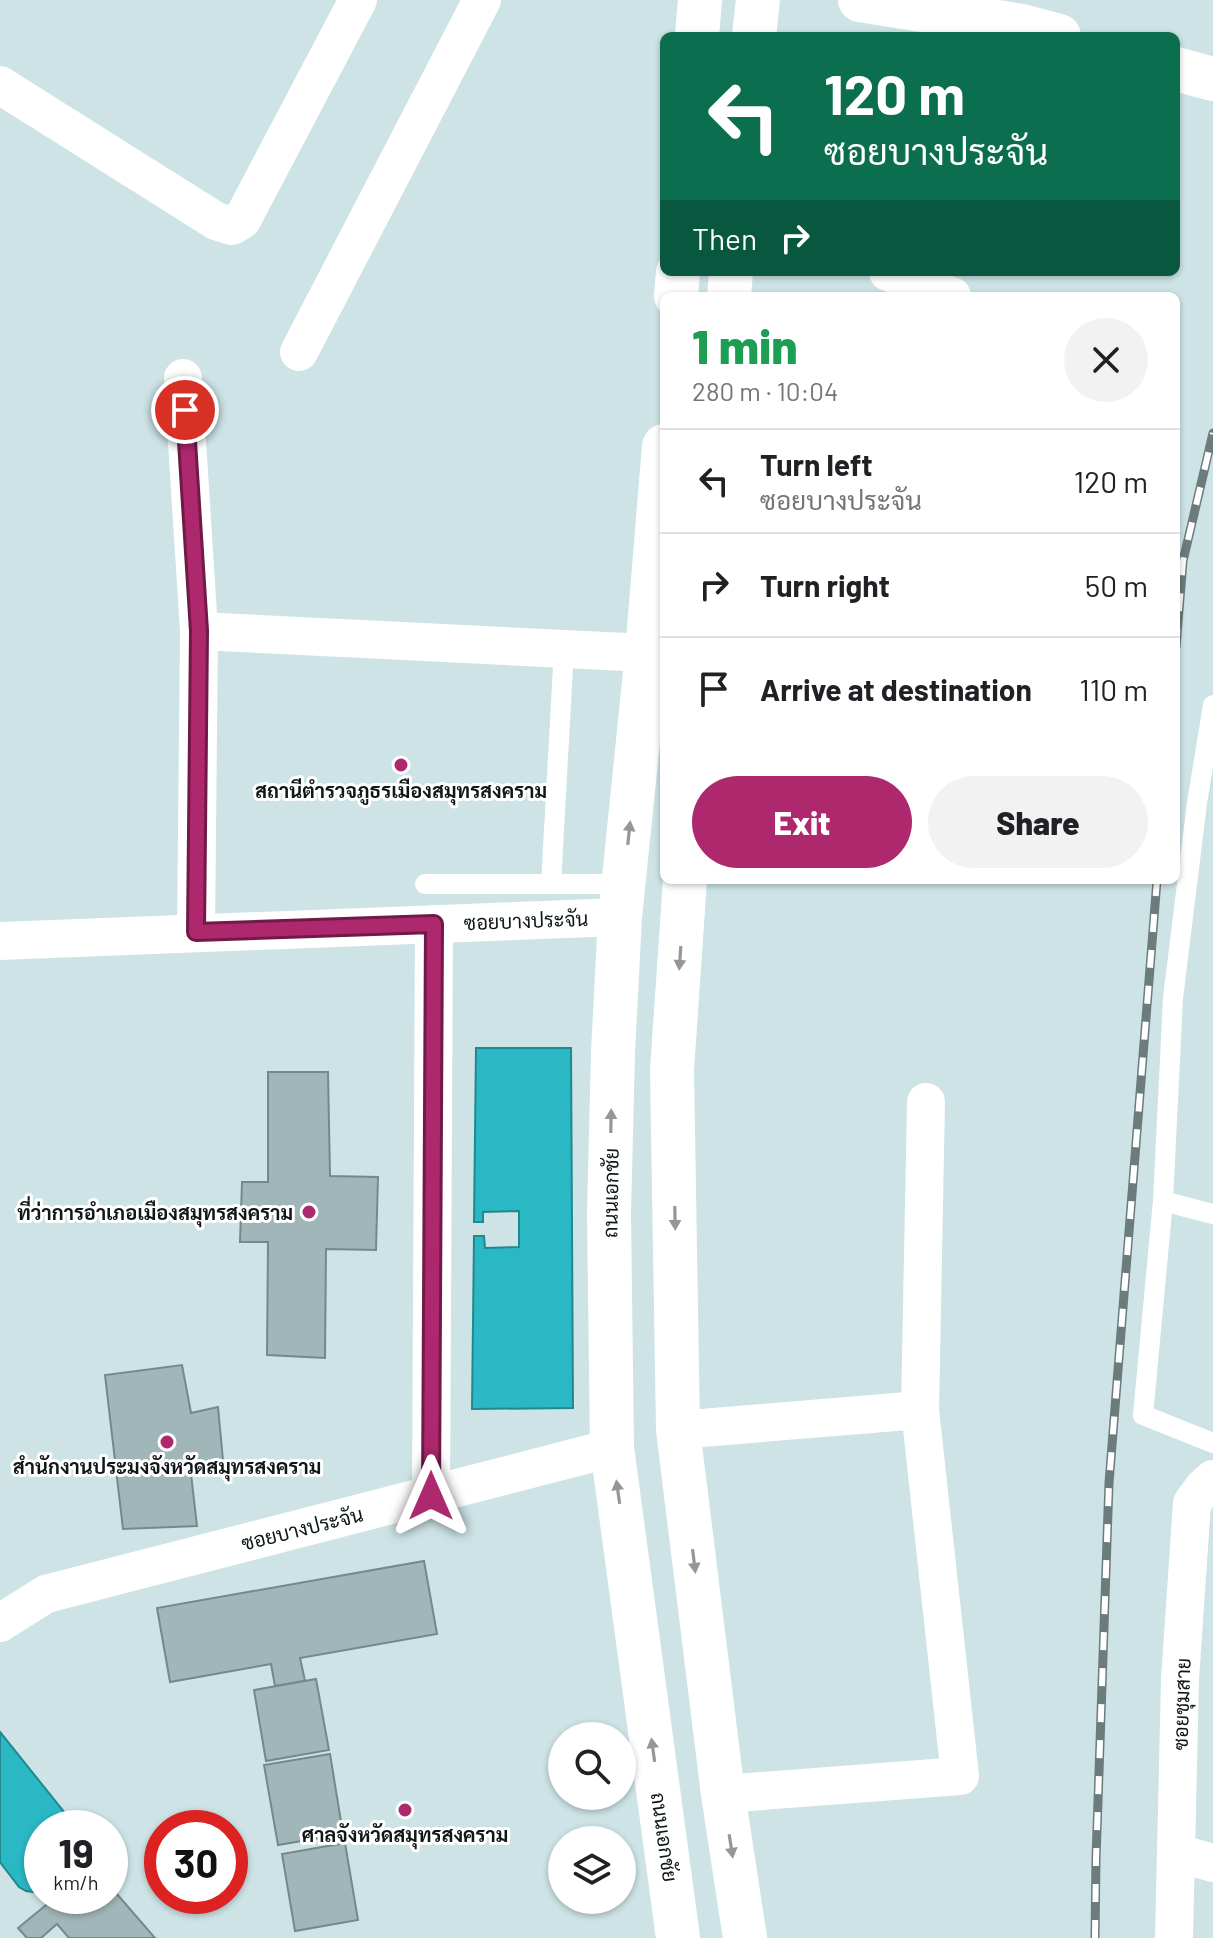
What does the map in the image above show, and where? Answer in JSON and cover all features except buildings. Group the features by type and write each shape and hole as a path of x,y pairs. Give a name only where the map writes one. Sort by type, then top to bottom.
{"main road":[{"path":"697,32 700,0"},
{"path":"754,32 758,0"},
{"path":"860,0 1044,32"},
{"path":"1180,70 1213,79"},
{"name":"ถนนเอกชัย","path":"660,495 622,901 613,1052 609,1214 612,1448 678,1938"},
{"path":"685,884 672,1070 678,1430 723,1794 745,1938"}],"street":[{"path":"0,85 216,221 232,226 242,220 358,0"},
{"path":"299,352 482,0"},
{"path":"899,276 941,292"},
{"path":"183,378 199,631 196,932"},
{"path":"199,631 647,653"},
{"name":"ซอยบางประจัน","path":"0,941 434,924 622,901"},
{"path":"431,1496 434,924"},
{"path":"723,1794 960,1776 920,1410 926,1102"},
{"path":"678,1430 920,1410"},
{"name":"ซอยบางประจัน","path":"0,1623 46,1594 612,1448"},
{"name":"ซอยชุมสาย","path":"1174,1938 1195,1858 1197,1676 1192,1503 1213,1479"}],"lane":[{"path":"551,884 564,649"},
{"path":"1213,705 1197,803 1173,998 1163,1201 1143,1415 1213,1443"},
{"path":"425,884 551,884 622,901"},
{"path":"1163,1201 1213,1214"}],"water":[{"path":"476,1048 571,1048 573,1408 472,1409 474,1236 484,1236 485,1248 519,1247 519,1211 483,1212 483,1222 474,1222"},
{"path":"0,1732 63,1810 24,1810 24,1890 0,1862"}],"railway":[{"path":"1180,598 1183,561 1213,433"},
{"path":"1095,1938 1109,1483 1157,884"}],"place":[{"name":"สถานีตำรวจภูธรเมืองสมุทรสงคราม","path":"401,765"},
{"name":"ที่ว่าการอำเภอเมืองสมุทรสงคราม","path":"309,1212"},
{"name":"สำนักงานประมงจังหวัดสมุทรสงคราม","path":"167,1442"},
{"name":"ศาลจังหวัดสมุทรสงคราม","path":"405,1810"}],"route":[{"path":"185,410 199,631 196,932 434,924 431,1496"}]}
